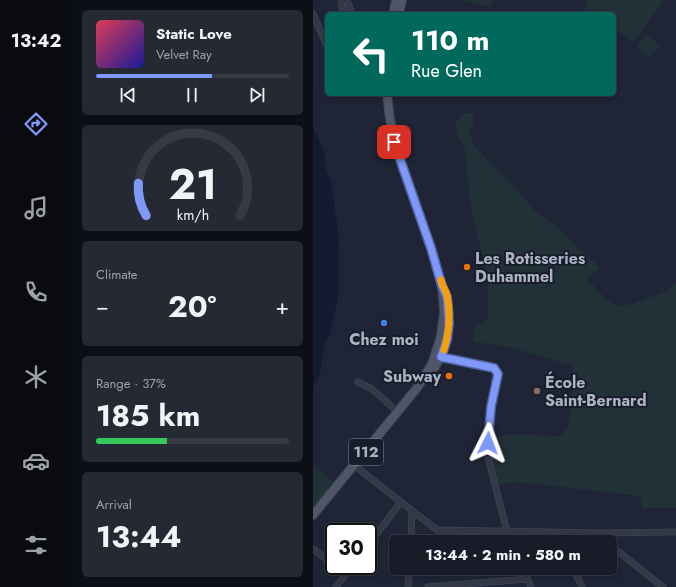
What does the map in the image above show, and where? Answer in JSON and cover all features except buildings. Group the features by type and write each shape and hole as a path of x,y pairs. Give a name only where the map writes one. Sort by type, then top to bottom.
{"main road":[{"path":"393,12 396,0"},
{"path":"399,12 402,0"},
{"path":"388,96 394,142 447,297 449,324 447,340 438,357"},
{"name":"112","path":"313,515 433,370 438,357"}],"street":[{"path":"343,12 341,5 344,0 348,3 351,12"},
{"path":"313,14 325,41"},
{"path":"438,357 494,368 498,374 489,428 488,458 508,535"},
{"path":"358,382 372,389 398,412"},
{"path":"355,466 437,530 507,532 676,532"},
{"path":"377,533 401,502"},
{"path":"411,535 412,511"},
{"path":"313,549 325,558"},
{"path":"617,551 663,587"},
{"path":"336,587 345,575"},
{"path":"408,587 409,575"},
{"path":"526,575 531,587"},
{"path":"576,575 582,587"},
{"path":"428,587 469,585 527,579"}],"shaded area":[{"path":"460,0 493,0 491,7"},
{"path":"588,0 664,0 634,42 616,30 616,12 585,11"},
{"path":"646,34 660,46 650,58 636,47"},
{"path":"463,113 473,113 474,123 469,132 473,144 522,195 535,211 557,227 600,268 587,279 608,301 619,306 632,304 664,292 676,282 676,508 642,508 640,496 520,482 493,484 487,439 511,434 560,436 568,427 572,395 573,366 510,347 474,342 473,327 488,319 487,276 470,204 465,149 459,139 455,125"},
{"path":"313,466 335,483 313,509"}],"water":[{"path":"313,128 325,153 325,165 332,185 339,240 338,298 330,334 324,347 320,374 313,388"}],"slow traffic":[{"path":"441,280 442,286 446,292 449,310 447,340 444,350"}],"place":[{"name":"Les Rotisseries Duhammel","path":"467,267"},
{"name":"Chez moi","path":"384,323"},
{"name":"Subway","path":"449,376"},
{"name":"École Saint-Bernard","path":"537,391"}],"route":[{"path":"394,142 436,261 442,286 446,292 449,310 449,324 447,340 441,357 494,368 498,374 491,407 488,443"}]}
